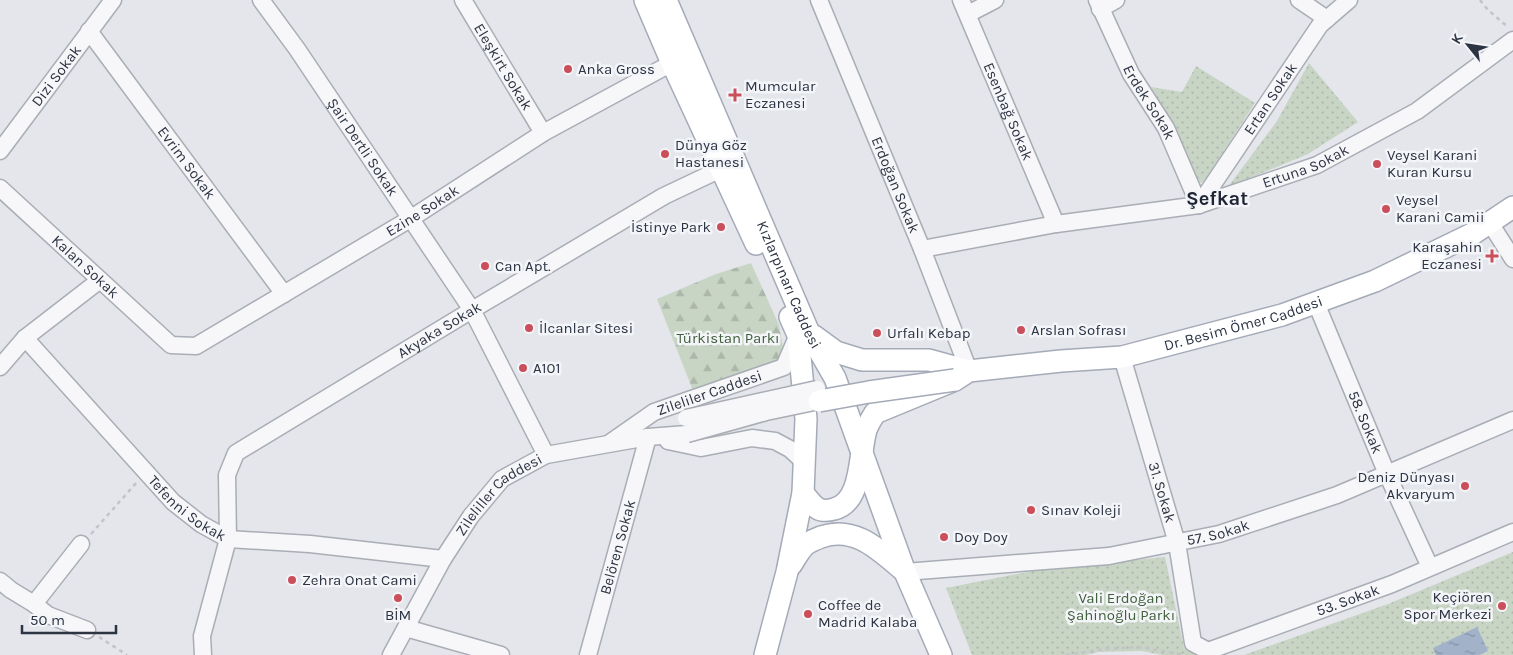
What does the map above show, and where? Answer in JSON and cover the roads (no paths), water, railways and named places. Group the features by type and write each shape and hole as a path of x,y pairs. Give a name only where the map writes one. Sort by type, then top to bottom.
{"main road":[{"name":"Kızlarpınarı Caddesi","path":"645,0 721,169 804,334 835,378 905,572 941,655"},
{"name":"Kızlarpınarı Caddesi","path":"666,0 804,334 806,420 803,493 787,572"},
{"name":"Dr. Besim Ömer Caddesi","path":"804,334 836,352 862,360 929,360 959,372 1122,357 1282,315 1375,281 1474,233 1513,207"},
{"path":"818,395 868,392 959,372"},
{"path":"803,493 815,508 826,512 840,508 850,498 857,481 866,431 875,413 959,372"},
{"path":"765,655 787,572 804,545 833,533 851,535 876,547 905,572"}],"street":[{"name":"Dizi Sokak","path":"0,151 113,0"},
{"name":"Şair Dertli Sokak","path":"261,0 297,49 472,310 546,455"},
{"name":"Eleşkirt Sokak","path":"463,0 543,133"},
{"name":"Erdoğan Sokak","path":"819,0 922,249 959,372"},
{"path":"964,7 996,0"},
{"path":"1098,4 1116,0"},
{"path":"1299,0 1327,19"},
{"name":"Ertan Sokak","path":"1199,205 1320,25 1349,0"},
{"name":"Erdek Sokak","path":"1098,4 1131,74 1166,128 1199,205"},
{"name":"Esenbağ Sokak","path":"964,7 1056,224"},
{"name":"Evrim Sokak","path":"89,31 284,294"},
{"name":"Ertuna Sokak","path":"922,249 1056,224 1199,205 1317,165 1417,111 1513,40"},
{"name":"Ezine Sokak","path":"171,345 196,346 410,219 543,133 672,63"},
{"name":"Akyaka Sokak","path":"203,655 202,636 228,539 227,475 236,453 664,196 721,169"},
{"name":"Kalan Sokak","path":"0,188 171,345"},
{"path":"1490,222 1513,259"},
{"path":"0,367 25,338 100,280"},
{"name":"58. Sokak","path":"1316,303 1387,474 1430,567"},
{"name":"Zileliler Caddesi","path":"608,444 654,412 784,367 804,334"},
{"name":"Tefenni Sokak","path":"25,338 173,502 201,524 228,539 310,544 443,558"},
{"name":"31. Sokak","path":"1122,357 1177,543 1193,643 1208,651"},
{"path":"648,438 686,418 818,395"},
{"name":"Zileliller Caddesi","path":"406,628 443,558 471,516 502,479 546,455 648,438 687,434 818,395"},
{"name":"57. Sokak","path":"905,572 1109,556 1228,531 1337,495 1513,420"},
{"path":"648,438 701,448 752,438 775,441 790,449 804,462"},
{"name":"Belören Sokak","path":"588,655 648,438"},
{"name":"53. Sokak","path":"1208,651 1392,584 1513,532"},
{"path":"34,604 81,544"},
{"path":"0,581 48,615 87,630"},
{"path":"391,655 406,628 502,655"}],"water":[{"path":"1477,627 1488,651 1479,655 1436,655 1433,648"}],"place":[{"name":"Anka Gross","path":"568,69"},
{"name":"Mumcular Eczanesi","path":"735,95"},
{"name":"Dünya Göz Hastanesi","path":"665,154"},
{"name":"Veysel Karani Kuran Kursu","path":"1377,164"},
{"name":"Veysel Karani Camii","path":"1386,209"},
{"name":"İstinye Park","path":"721,227"},
{"name":"Karaşahin Eczanesi","path":"1492,256"},
{"name":"Can Apt.","path":"485,266"},
{"name":"İlcanlar Sitesi","path":"529,328"},
{"name":"Arslan Sofrası","path":"1021,330"},
{"name":"Urfalı Kebap","path":"877,333"},
{"name":"A101","path":"523,368"},
{"name":"Deniz Dünyası Akvaryum","path":"1465,486"},
{"name":"Sınav Koleji","path":"1031,510"},
{"name":"Doy Doy","path":"944,537"},
{"name":"Zehra Onat Cami","path":"292,580"},
{"name":"BİM","path":"398,598"},
{"name":"Keçiören Spor Merkezi","path":"1502,606"},
{"name":"Coffee de Madrid Kalaba","path":"808,614"}],"district":[{"name":"Şefkat","path":"1217,198"}],"park label":[{"name":"Türkistan Parkı","path":"728,338"},
{"name":"Vali Erdoğan Şahinoğlu Parkı","path":"1121,606"}]}
